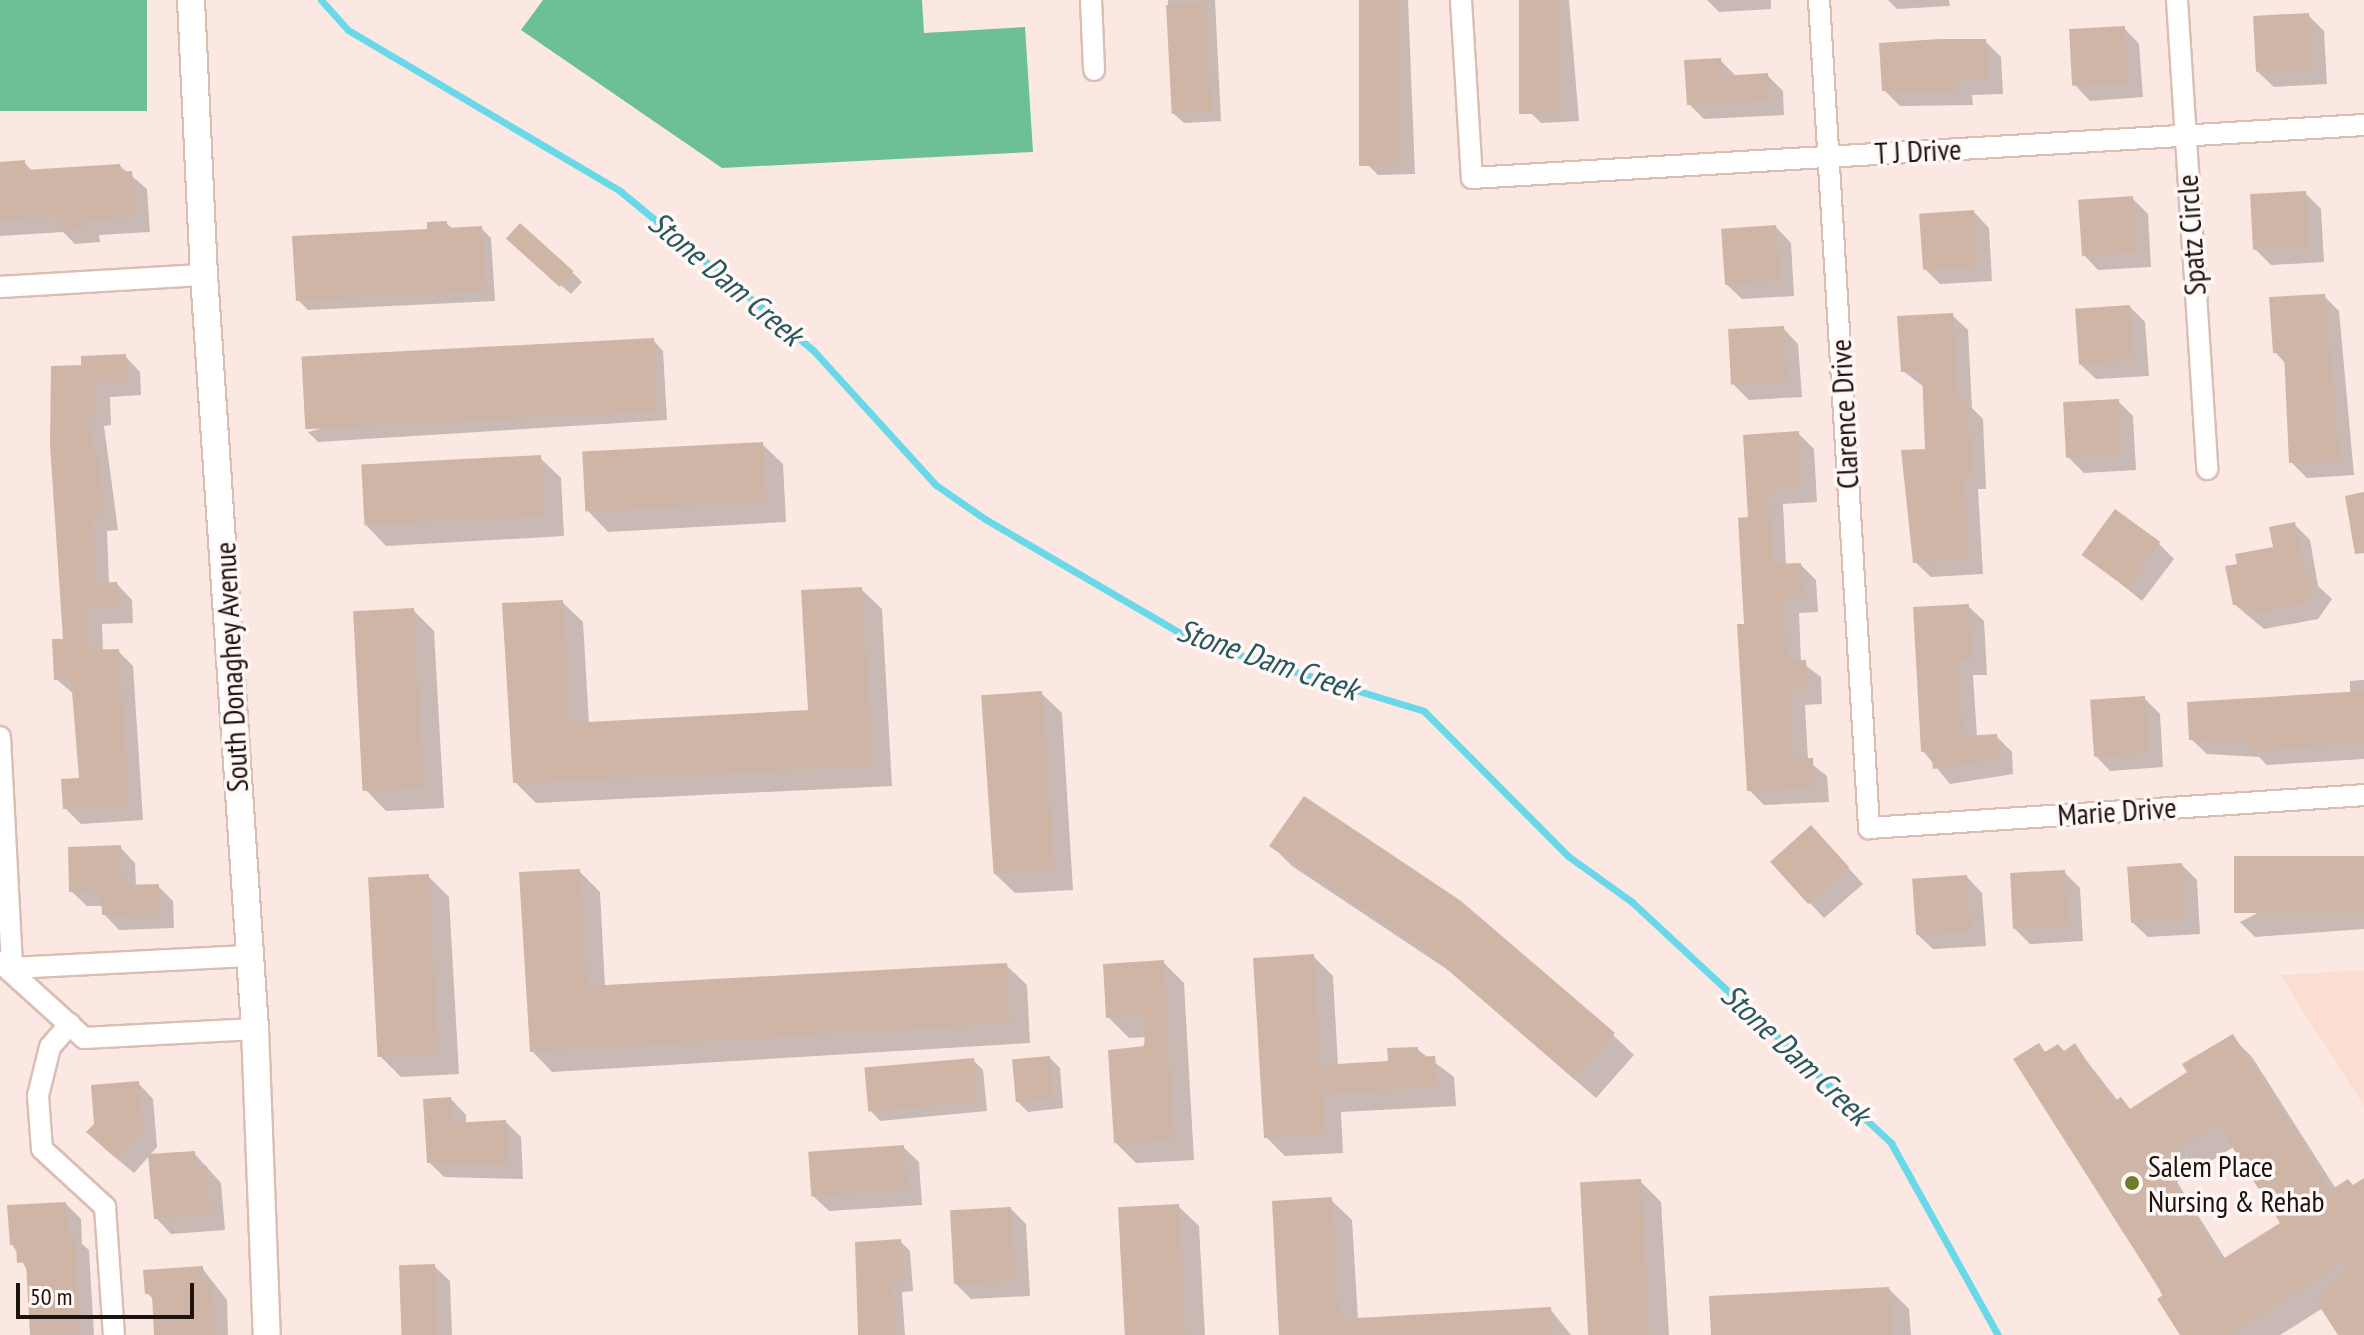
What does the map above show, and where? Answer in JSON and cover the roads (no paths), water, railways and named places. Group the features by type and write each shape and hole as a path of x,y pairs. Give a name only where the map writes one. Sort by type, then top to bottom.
{"street":[{"name":"South Donaghey Avenue","path":"191,0 204,275 255,1029 267,1335"},
{"path":"1091,0 1094,70"},
{"name":"T J Drive","path":"1461,0 1472,178 2364,125"},
{"name":"Clarence Drive","path":"1819,0 1869,828"},
{"name":"Spatz Circle","path":"2177,0 2207,469"},
{"path":"0,287 204,275"},
{"path":"0,737 6,965 84,1038 255,1029"},
{"name":"Marie Drive","path":"1869,828 2364,795"},
{"path":"6,965 248,956"},
{"path":"70,1024 50,1047 38,1096 42,1149 105,1207 114,1335"}],"waterway":[{"name":"Stone Dam Creek","path":"321,0 348,30 620,191 813,350 936,485 985,519 1194,641 1424,711 1568,856 1632,902 1891,1143 1998,1335"}],"place":[{"name":"Salem Place Nursing & Rehab","path":"2132,1183"}]}
